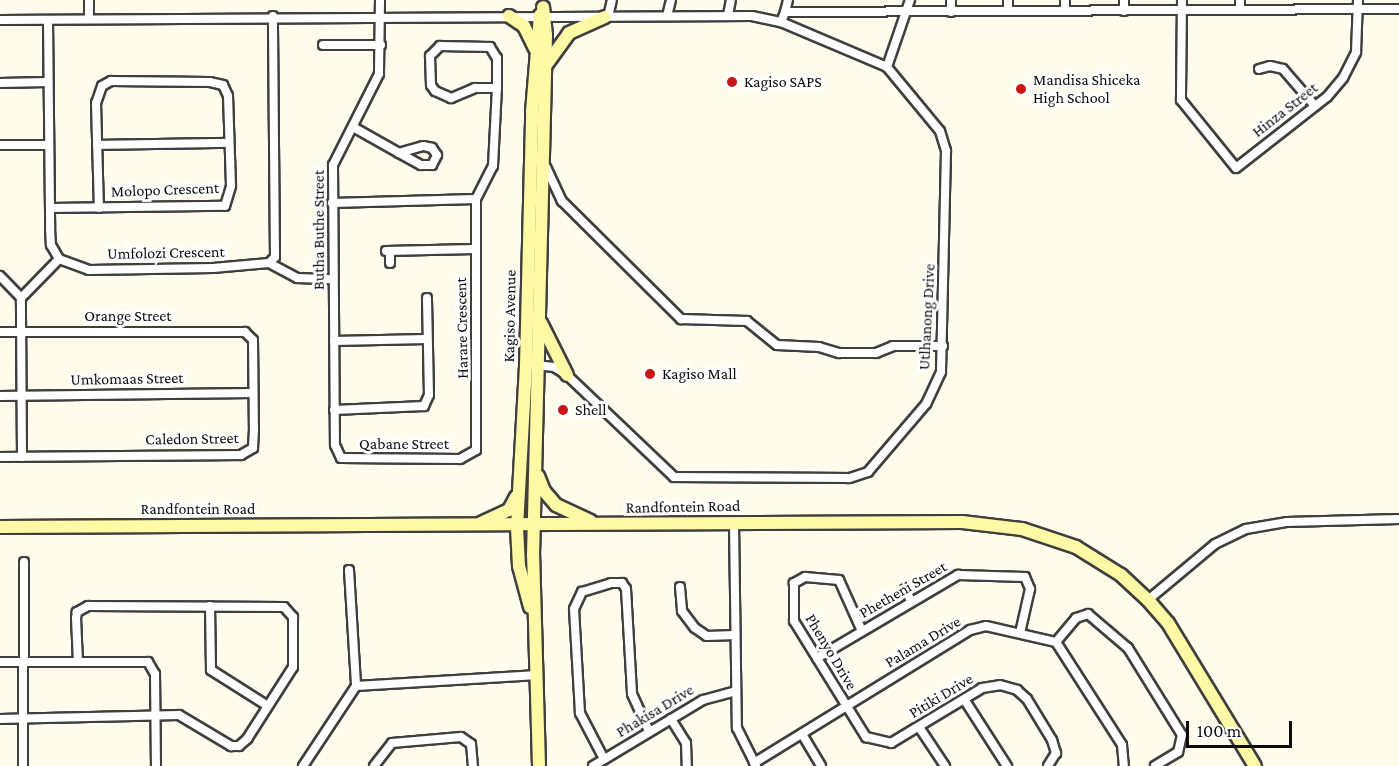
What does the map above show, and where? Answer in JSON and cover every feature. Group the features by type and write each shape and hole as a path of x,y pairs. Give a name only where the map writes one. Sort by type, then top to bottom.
{"street":[{"path":"89,0 89,18"},
{"name":"Butha Buthe Street","path":"338,455 334,410 333,165 379,74 380,0"},
{"path":"545,67 569,33 607,17 612,0"},
{"path":"667,16 671,0"},
{"path":"728,15 731,0"},
{"path":"781,22 788,0"},
{"path":"847,11 849,0"},
{"path":"887,67 910,0"},
{"path":"951,0 951,12"},
{"path":"1008,0 1008,10"},
{"path":"1065,0 1065,11"},
{"path":"1124,0 1124,11"},
{"path":"1182,0 1182,11"},
{"path":"785,12 1182,11 1240,5 1298,4 1358,5 1399,9"},
{"name":"Hinza Street","path":"1182,11 1181,100 1236,168 1336,88 1356,52 1358,5"},
{"name":"Utlhanong Drive","path":"0,20 273,16 509,16 543,10 607,17 728,15 781,22 887,67 945,142 943,346 938,381 926,404 874,466 849,478 675,477 567,375 554,367 532,365"},
{"name":"Kagiso Avenue","path":"539,766 534,675 533,556 536,463 532,365 535,50 543,10"},
{"name":"Kagiso Avenue","path":"533,614 519,566 517,527 519,486 539,316 545,67 543,10"},
{"path":"273,16 277,243 275,257 269,263 297,278 333,279"},
{"path":"509,16 524,26 535,50"},
{"path":"22,457 21,298 59,260 51,245 47,82 48,20"},
{"path":"323,45 381,45"},
{"path":"332,202 476,199 494,166 497,88 497,58 489,47 440,46 431,54 431,87 442,96 451,98 475,88 497,88"},
{"path":"1259,69 1270,66 1283,69 1315,106"},
{"name":"Molopo Crescent","path":"50,208 225,206 231,196 228,96 223,85 210,82 111,81 102,86 97,97 99,207"},
{"path":"0,83 47,82"},
{"path":"353,127 399,153"},
{"path":"98,145 230,143"},
{"path":"0,145 48,145"},
{"path":"542,152 551,184 566,205 681,319 747,321 777,345 819,347 839,354 876,353 893,346 943,346"},
{"name":"Harare Crescent","path":"471,456 477,444 476,199"},
{"path":"390,263 388,251 475,249"},
{"name":"Umfolozi Crescent","path":"59,260 89,270 269,263"},
{"path":"0,276 21,298"},
{"path":"334,410 424,406 429,395 427,298"},
{"path":"539,316 549,343 567,375"},
{"name":"Orange Street","path":"0,332 236,331"},
{"name":"Caledon Street","path":"0,457 241,455 254,444 253,340 249,333 236,331"},
{"path":"334,341 427,339"},
{"name":"Umkomaas Street","path":"0,396 253,393"},
{"name":"Qabane Street","path":"338,455 345,460 412,460 471,456"},
{"path":"536,463 544,491 556,505 575,517 604,525"},
{"path":"477,526 509,510 519,486"},
{"path":"1148,600 1215,544 1246,529 1287,522 1399,519"},
{"name":"Randfontein Road","path":"0,527 517,527 962,522 1012,527 1076,547 1121,575 1148,600 1168,623 1255,766"},
{"name":"Palama Drive","path":"734,523 738,732 755,764 975,628 1020,633 1056,642"},
{"path":"477,526 509,537 519,566"},
{"path":"533,556 543,536 561,526"},
{"path":"23,766 24,562"},
{"path":"303,766 356,686 349,570"},
{"name":"Phetheni Street","path":"817,658 911,601 958,576 1021,575 1030,584 1020,633"},
{"name":"Phenyo Drive","path":"862,631 839,580 801,579 793,588 792,617 866,737"},
{"path":"604,759 580,713 574,609 582,592 611,583 622,583 626,589 632,694 649,732"},
{"path":"680,587 682,611 695,628 707,636 735,635"},
{"path":"905,589 911,601"},
{"path":"210,606 211,670 268,706"},
{"path":"0,719 156,715 185,717 235,747 247,739 295,662 291,612 284,607 82,608 76,618 78,662"},
{"path":"1124,766 1122,745 1056,642 1076,618 1088,614 1128,648 1182,735 1181,749 1155,766"},
{"path":"0,662 148,662 155,674 156,766"},
{"path":"356,686 534,675"},
{"name":"Pitiki Drive","path":"866,737 891,743 964,699 994,684 1022,693 1055,745 1054,757 1048,766"},
{"name":"Phakisa Drive","path":"593,766 710,696 736,691"},
{"path":"964,699 1007,766"},
{"path":"671,719 686,743 687,766"},
{"path":"919,727 945,766"},
{"path":"802,734 821,766"},
{"path":"374,766 392,743 461,737 471,744 473,766"}],"place":[{"name":"Kagiso SAPS","path":"732,82"},
{"name":"Mandisa Shiceka High School","path":"1021,89"},
{"name":"Kagiso Mall","path":"650,374"},
{"name":"Shell","path":"563,410"}]}
